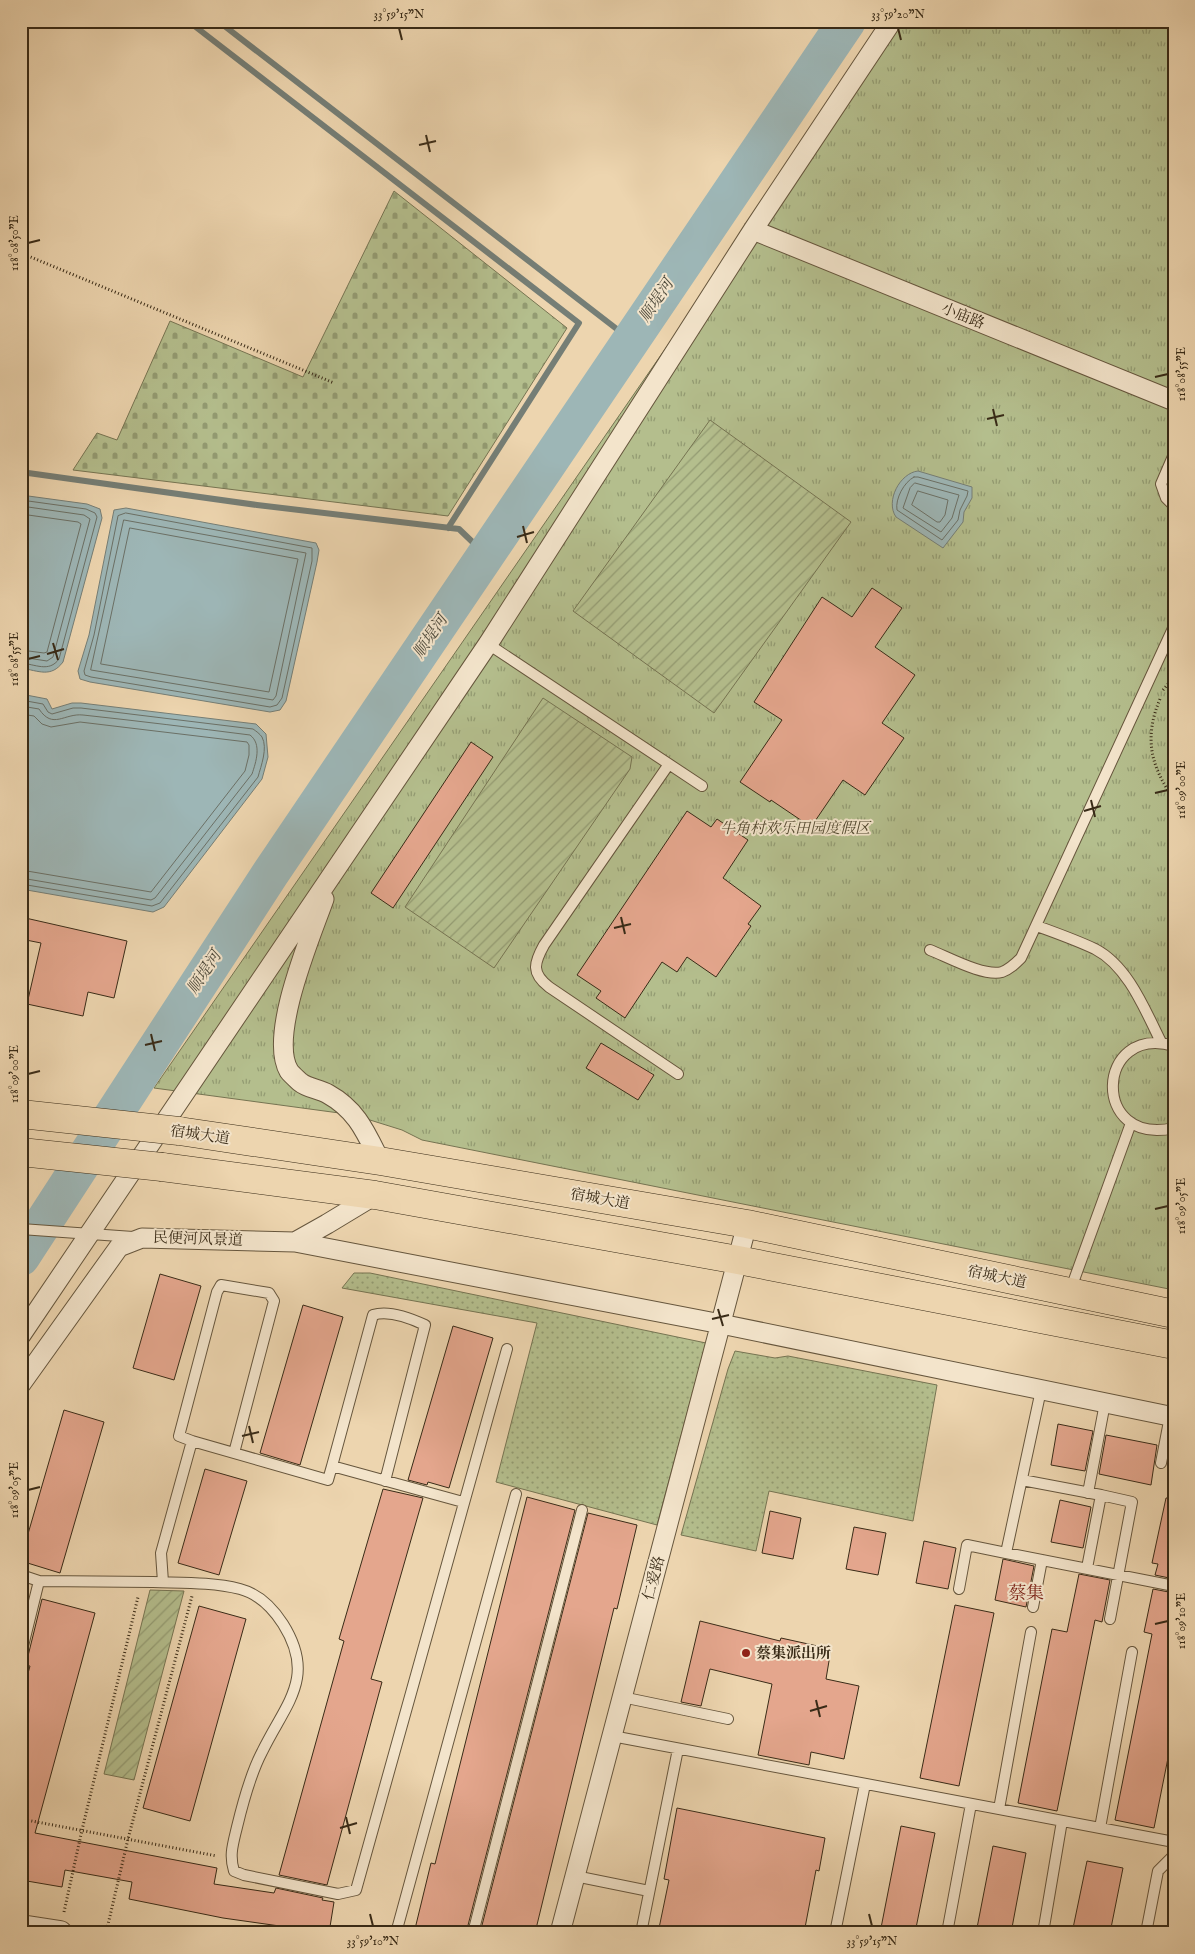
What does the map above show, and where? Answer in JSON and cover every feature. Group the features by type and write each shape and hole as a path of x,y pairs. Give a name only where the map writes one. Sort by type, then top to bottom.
{"main road":[{"name":"宿城大道","path":"21,1114 179,1131 380,1162 747,1224 1174,1314"},
{"path":"21,1152 162,1167 375,1195 738,1260 1174,1345"}],"street":[{"path":"21,1335 488,644 753,230 892,21"},
{"name":"小庙路","path":"753,230 1174,401"},
{"path":"332,874 288,1002 284,1025 284,1050 289,1070 302,1084 327,1094 344,1104 360,1121 380,1162"},
{"path":"295,1242 375,1195"},
{"name":"仁爱路","path":"560,1933 747,1224"},
{"name":"民便河风景道","path":"21,1384 119,1247 142,1238 295,1242 721,1324 1172,1417"},
{"path":"21,1927 60,1933"}],"lane":[{"path":"1174,454 1160,484 1166,498 1174,506"},
{"path":"930,950 986,972 1001,972 1013,966 1021,958 1174,626"},
{"path":"488,644 702,786"},
{"path":"669,764 544,945 537,957 536,969 539,980 678,1074"},
{"path":"1037,926 1096,950 1115,965 1130,984 1161,1042"},
{"path":"1174,1046 1161,1042 1147,1043 1134,1048 1122,1058 1115,1070 1112,1084 1114,1099 1120,1113 1131,1123 1144,1130 1159,1131 1174,1128"},
{"path":"1070,1292 1131,1123"},
{"path":"21,1228 142,1238"},
{"path":"234,1453 274,1300 269,1293 221,1285 217,1292 179,1436 192,1441 328,1480 373,1315 381,1312 416,1320 425,1325 385,1481"},
{"path":"21,1575 39,1581 195,1584 241,1590 262,1599 276,1614 290,1634 298,1658 295,1691 261,1753 245,1796 230,1859 234,1871 244,1875 338,1894 356,1890 507,1349"},
{"path":"1006,1553 1041,1390"},
{"path":"1088,1493 1105,1403"},
{"path":"1161,1464 1172,1417"},
{"path":"163,1582 161,1553 192,1441"},
{"path":"332,1466 463,1502"},
{"path":"1022,1480 1132,1502 1110,1619"},
{"path":"396,1933 516,1494"},
{"path":"1087,1568 1101,1495"},
{"path":"473,1933 582,1510"},
{"path":"959,1589 967,1545 1174,1586"},
{"path":"1033,1607 1042,1560"},
{"path":"21,1654 39,1581"},
{"path":"999,1809 1032,1632"},
{"path":"1100,1828 1132,1652"},
{"path":"622,1698 728,1719"},
{"path":"612,1736 1174,1842"},
{"path":"641,1933 678,1749"},
{"path":"835,1933 865,1784"},
{"path":"947,1933 971,1804"},
{"path":"1043,1933 1062,1821"},
{"path":"1146,1933 1158,1871 1174,1855"},
{"path":"575,1876 649,1891"}],"path":[{"path":"21,253 334,383"},
{"path":"1174,677 1164,689 1153,716 1150,745 1157,774 1174,799"},
{"path":"60,1933 82,1830 142,1582"},
{"path":"106,1933 128,1839 195,1584"},
{"path":"21,1818 230,1859"}],"green space":[{"name":"牛角村欢乐田园度假区","path":"892,21 1174,21 1174,1290 422,1140 402,1130 354,1115 154,1088"},
{"path":"394,191 567,328 448,516 73,470 97,433 117,440 170,321 303,377"},
{"path":"710,420 851,522 714,713 573,611"},
{"path":"543,698 632,757 630,769 494,968 405,907"},
{"path":"354,1273 370,1273 706,1343 657,1525 496,1482 537,1323 342,1288"},
{"path":"735,1351 775,1358 788,1356 937,1385 913,1521 769,1491 756,1551 681,1535 728,1369"},
{"path":"150,1590 184,1591 134,1780 104,1774"}],"water":[{"path":"918,471 972,487 972,498 964,512 963,522 943,548 896,517 893,511 893,496 900,482 911,473"},
{"path":"21,495 87,504 100,509 102,518 63,662 49,672 21,668"},
{"path":"126,508 316,543 319,550 317,562 286,701 280,710 270,712 80,679 78,671 89,635 114,510"},
{"path":"21,694 47,699 52,709 72,703 81,703 256,724 266,734 268,757 262,779 164,907 153,912 21,889"}],"building":[{"path":"872,588 902,608 875,647 915,675 882,723 904,738 865,795 843,780 811,827 740,782 782,720 754,702 822,597 852,617"},
{"path":"471,742 493,757 393,908 371,893"},
{"path":"687,811 711,827 717,819 748,840 723,878 761,906 748,924 751,926 716,977 687,957 677,972 662,962 625,1018 596,998 601,991 577,975"},
{"path":"21,917 127,941 114,998 88,992 83,1016 27,1004 41,943 21,939"},
{"path":"601,1043 654,1075 638,1100 586,1068"},
{"path":"160,1274 201,1286 174,1380 133,1368"},
{"path":"303,1305 343,1317 300,1465 260,1453"},
{"path":"453,1326 493,1338 449,1488 428,1482 427,1485 408,1480"},
{"path":"64,1410 104,1422 60,1573 21,1561 21,1558"},
{"path":"1058,1424 1093,1431 1085,1471 1051,1465"},
{"path":"1106,1435 1157,1445 1151,1485 1099,1474"},
{"path":"205,1469 247,1481 219,1575 178,1563"},
{"path":"383,1489 423,1498 371,1679 382,1682 327,1885 279,1875 344,1641 339,1639"},
{"path":"527,1497 575,1510 466,1933 414,1933 431,1863 435,1864"},
{"path":"1166,1498 1174,1498 1174,1579 1155,1575 1158,1564 1152,1563"},
{"path":"1060,1500 1091,1507 1083,1548 1051,1542"},
{"path":"770,1511 801,1518 793,1559 762,1553"},
{"path":"588,1513 637,1525 617,1609 614,1608 535,1933 480,1933"},
{"path":"854,1527 886,1533 878,1575 846,1569"},
{"path":"924,1541 956,1548 948,1589 916,1583"},
{"path":"1003,1559 1034,1566 1026,1607 995,1600"},
{"path":"1079,1574 1110,1580 1102,1622 1095,1620 1057,1811 1018,1803 1052,1629 1067,1632"},
{"path":"1153,1589 1174,1593 1174,1728 1154,1828 1115,1820 1152,1634 1144,1632"},
{"path":"42,1599 95,1613 35,1833 217,1868 214,1884 274,1893 276,1888 323,1898 322,1900 334,1902 329,1933 223,1918 129,1899 132,1882 65,1870 62,1887 21,1880 21,1699 30,1666 21,1665 21,1661 28,1656"},
{"path":"955,1605 994,1613 959,1786 920,1778"},
{"path":"199,1606 246,1619 190,1821 143,1808"},
{"path":"700,1621 780,1641 781,1638 831,1649 826,1679 859,1686 844,1759 811,1752 809,1765 758,1755 772,1684 710,1669 701,1706 681,1702"},
{"path":"677,1808 825,1838 819,1871 816,1870 804,1933 658,1933 669,1880 664,1879"},
{"path":"901,1826 935,1833 915,1933 880,1933"},
{"path":"993,1846 1026,1853 1011,1933 976,1933"},
{"path":"1087,1861 1123,1868 1110,1933 1072,1933"}],"waterway":[{"path":"188,21 579,323 448,528"},
{"path":"218,21 631,340"},
{"name":"顺堤河","path":"21,1257 270,874 847,21"},
{"path":"21,472 257,505 459,529 486,555"}],"place":[{"name":"蔡集派出所","path":"746,1653"}],"district":[{"name":"蔡集","path":"1026,1594"}]}
